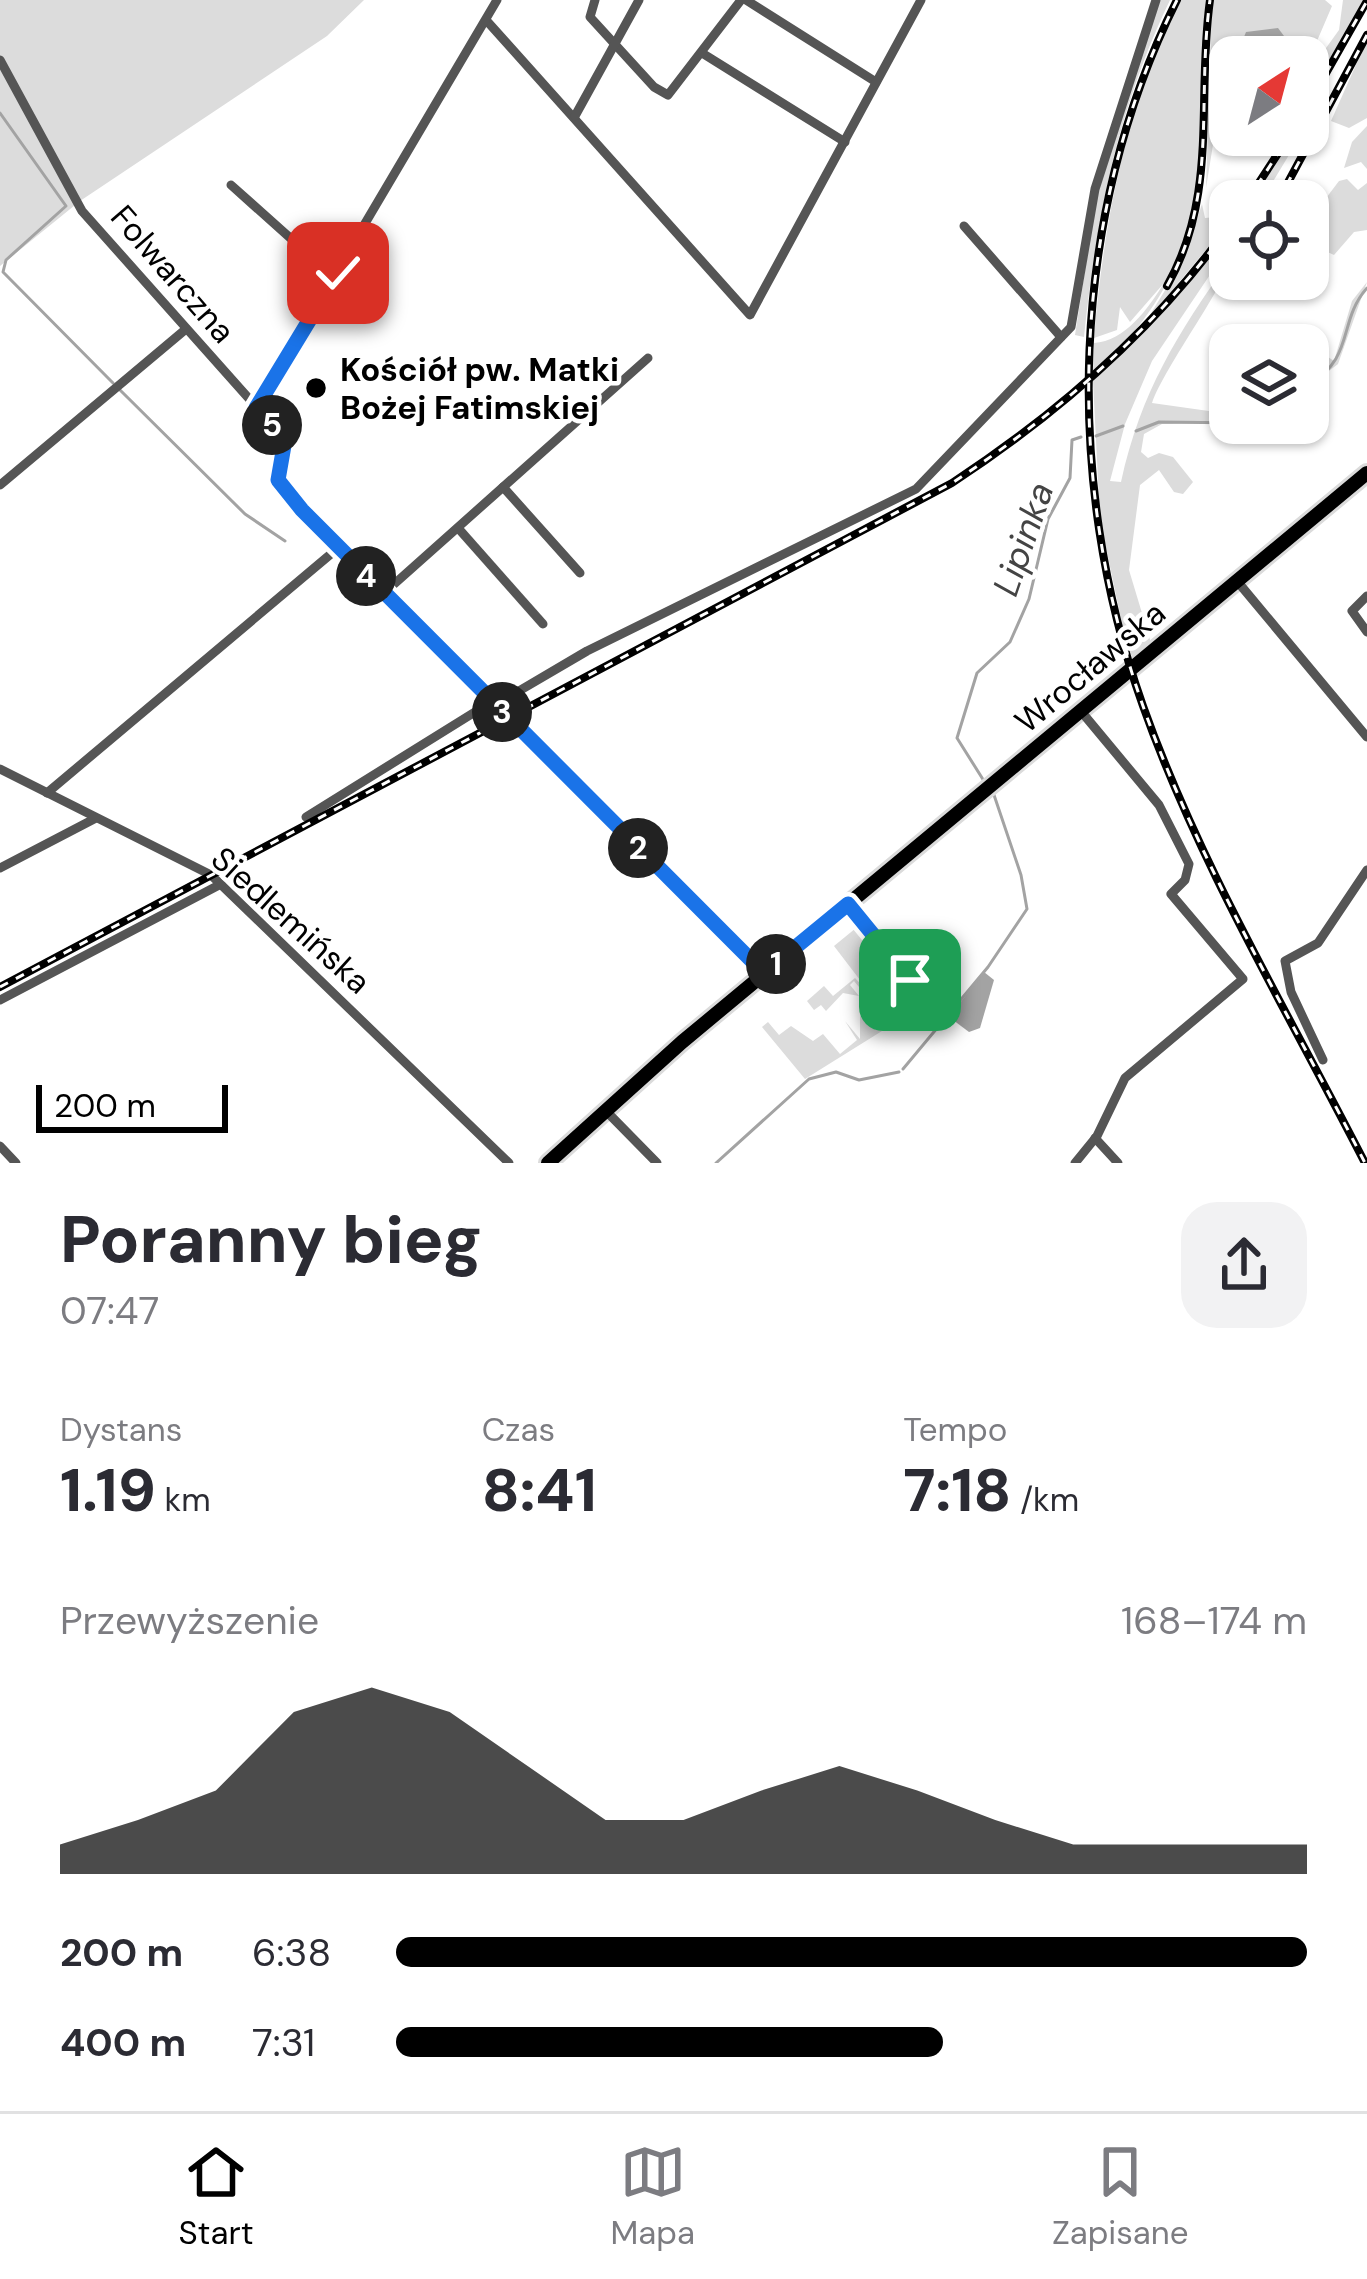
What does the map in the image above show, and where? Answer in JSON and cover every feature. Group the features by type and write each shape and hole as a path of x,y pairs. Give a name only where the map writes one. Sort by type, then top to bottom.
{"main road":[{"name":"Wrocławska","path":"548,1163 764,973 1367,473"}],"street":[{"path":"256,408 497,0"},
{"path":"595,0 590,17 654,87 668,94 743,0 876,82"},
{"path":"575,116 639,0"},
{"path":"486,20 750,314 921,0"},
{"path":"306,818 587,651 916,489 1076,316 1095,189 1156,0"},
{"path":"702,53 844,142"},
{"name":"Folwarczna","path":"0,60 82,211 285,440 277,475 280,484 383,594 764,973"},
{"path":"231,185 335,278"},
{"path":"964,226 1061,337"},
{"path":"0,485 186,329"},
{"path":"383,594 648,358"},
{"path":"503,488 580,573"},
{"path":"458,528 543,624"},
{"path":"47,793 338,548"},
{"path":"1237,581 1367,737"},
{"path":"1367,596 1352,610 1367,632"},
{"path":"1076,1163 1095,1138 1125,1078 1243,979 1171,894 1185,880 1189,864 1160,805 1080,710"},
{"name":"Siedlemińska","path":"0,769 221,884 509,1163"},
{"path":"0,868 97,818"},
{"path":"1323,1060 1291,992 1285,961 1318,943 1367,870"},
{"path":"0,1000 221,884"},
{"path":"848,904 911,982 911,992"},
{"path":"605,1110 657,1163"},
{"path":"1095,1138 1118,1163"},
{"path":"0,1146 16,1163"}],"shaded area":[{"path":"0,0 364,0 327,36 80,201 0,266"},
{"path":"1160,0 1170,0 1123,123 1095,250 1084,337 1075,335 1099,181"},
{"path":"1180,0 1208,0 1204,157 1194,219 1170,277 1154,304 1093,375 1094,343 1126,330 1164,283 1130,322 1120,307 1117,330 1094,338 1104,250 1121,164 1145,81"},
{"path":"1212,0 1325,0 1332,6 1319,36 1279,36 1274,30 1255,36 1211,36"},
{"path":"1343,0 1366,0 1329,64 1329,44 1339,30"},
{"path":"1278,28 1284,36 1244,36"},
{"path":"1367,40 1367,118 1349,128 1331,121"},
{"path":"1209,94 1211,156 1206,188"},
{"path":"1367,126 1367,169 1361,162 1344,168 1352,142"},
{"path":"1279,156 1288,156 1274,180 1264,180"},
{"path":"1347,179 1358,190 1367,183 1367,230 1354,232 1334,255 1329,253 1329,194 1339,181"},
{"path":"1202,204 1205,218 1209,218 1209,246 1145,323 1183,261"},
{"path":"1209,255 1209,276 1152,361 1125,424 1110,481 1121,482 1150,391 1209,290 1211,300 1152,403 1209,411 1209,423 1162,424 1144,434 1141,452 1148,458 1159,453 1173,457 1193,482 1183,494 1174,492 1159,470 1140,485 1129,570 1151,643 1129,657 1100,519 1093,381"},
{"path":"1367,282 1338,364 1329,371 1329,358 1334,361 1352,301"},
{"path":"856,928 906,988 881,1009 888,1022 854,981 850,985 859,996 843,993 826,1011 821,1005 814,1010 807,1001 824,986 833,996 855,978 873,997 834,946"},
{"path":"984,972 994,980 980,1028 969,1032 949,1017"},
{"path":"860,1016 876,1030 888,1022 890,1026 805,1079 762,1027 768,1022 779,1035 791,1026 813,1041 823,1034 840,1054 857,1040 845,1021 860,1039"}],"waterway":[{"path":"0,113 66,206 6,260 3,272 113,383"},
{"name":"Lipinka","path":"1329,367 1367,288"},
{"path":"120,390 245,514 285,541"},
{"name":"Lipinka","path":"1136,431 1159,422 1209,423"},
{"name":"Lipinka","path":"1096,436 1123,426"},
{"name":"Lipinka","path":"984,781 957,738 977,673 1010,642 1029,599 1048,519 1070,478 1072,440 1081,437"},
{"name":"Lipinka","path":"903,1069 988,967 1027,909 1021,875 993,792"},
{"name":"Lipinka","path":"716,1163 809,1079 836,1072 859,1080 899,1072"}],"railway":[{"path":"1177,0 1141,83 1115,170 1098,259 1090,350 1090,441 1099,531 1117,620 1166,765 1246,938 1365,1163"},
{"path":"1167,286 1194,217 1200,181 1210,0"},
{"path":"1329,68 1367,1"},
{"path":"1289,180 1367,35"},
{"path":"1261,180 1276,156"},
{"path":"0,987 952,483 1030,428 1103,367 1209,253"}],"place":[{"name":"Kościół pw. Matki Bożej Fatimskiej","path":"316,388"}],"route":[{"path":"338,273 256,408 285,440 278,480 302,510 764,973 848,904 910,980"}]}
